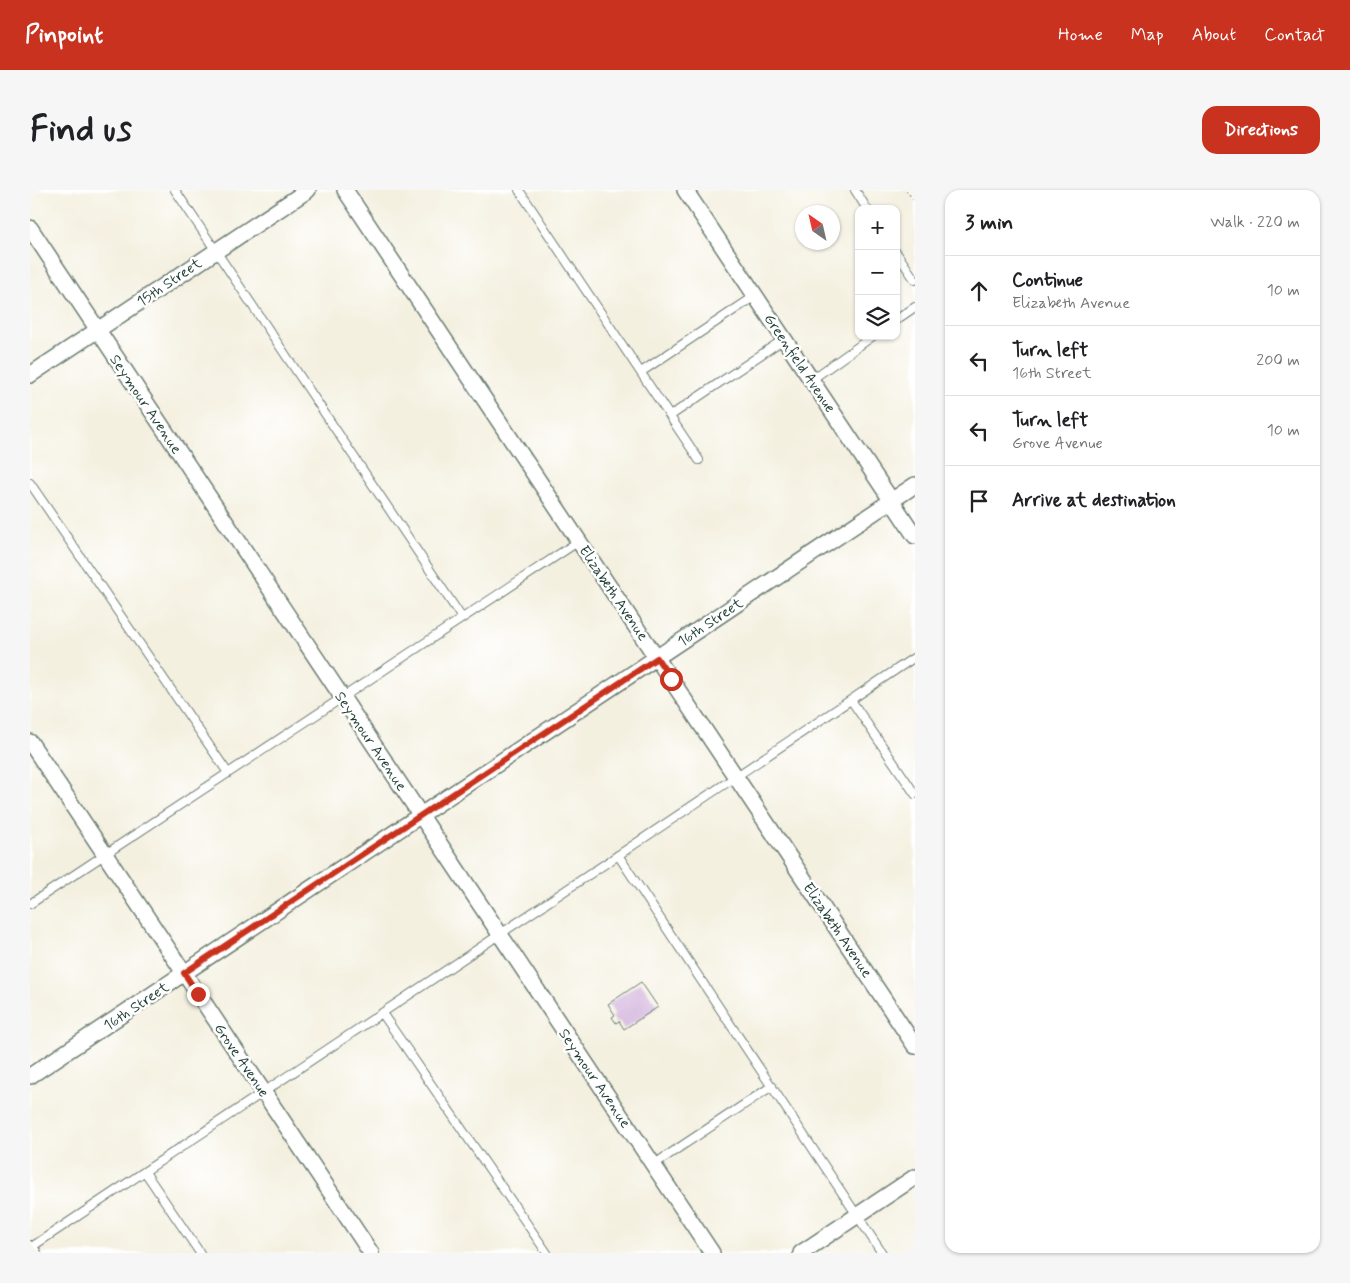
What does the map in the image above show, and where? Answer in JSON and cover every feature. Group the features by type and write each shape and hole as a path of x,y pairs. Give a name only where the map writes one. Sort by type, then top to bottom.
{"street":[{"name":"15th Street","path":"30,375 308,190"},
{"name":"Elizabeth Avenue","path":"345,190 915,1046"},
{"name":"Greenfield Avenue","path":"685,190 915,536"},
{"name":"Seymour Avenue","path":"30,228 712,1253"},
{"name":"16th Street","path":"30,1076 915,485"},
{"name":"Grove Avenue","path":"30,742 371,1253"},
{"path":"801,1253 915,1177"},
{"path":"30,1249 33,1253"}],"lane":[{"path":"175,190 462,618"},
{"path":"519,190 700,460"},
{"path":"855,190 864,205"},
{"path":"900,258 915,280"},
{"path":"641,372 755,296"},
{"path":"900,317 915,307"},
{"path":"670,416 784,339"},
{"path":"811,380 867,340"},
{"path":"30,482 228,773"},
{"path":"30,904 579,541"},
{"path":"30,1249 915,657"},
{"path":"851,700 915,794"},
{"path":"618,855 882,1253"},
{"path":"382,1013 547,1253"},
{"path":"653,1165 772,1086"},
{"path":"144,1172 200,1253"}],"path":[{"path":"907,190 915,202"}],"building":[{"path":"641,982 658,1007 624,1029 619,1021 616,1023 612,1017 615,1015 608,1004"}],"route":[{"path":"198,994 184,973 420,815 657,658 671,679"}]}
